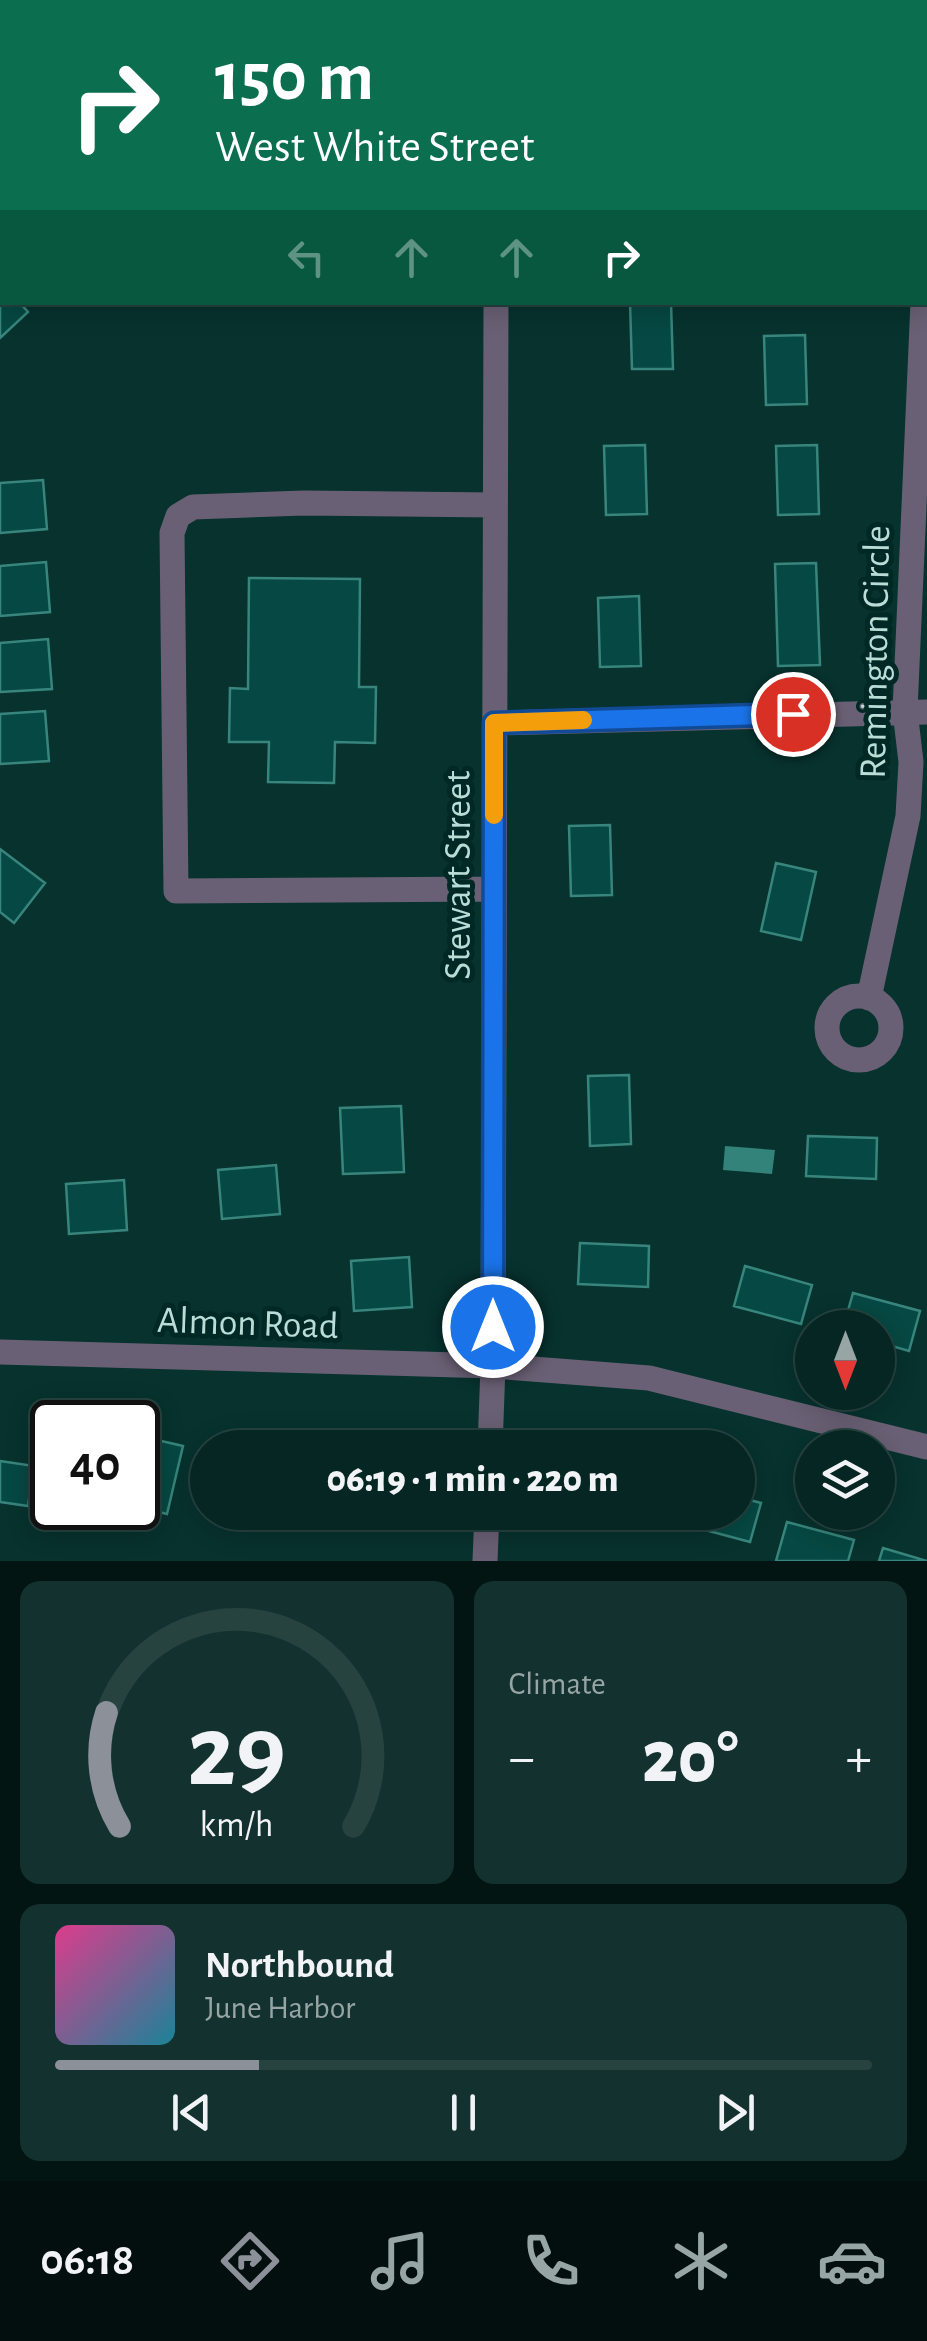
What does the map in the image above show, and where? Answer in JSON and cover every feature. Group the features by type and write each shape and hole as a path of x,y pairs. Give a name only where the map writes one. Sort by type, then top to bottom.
{"street":[{"name":"Stewart Street","path":"491,1430 496,305"},
{"name":"Remington Circle","path":"869,998 908,816 916,711 922,305"},
{"path":"494,889 176,890 172,533 178,516 193,507 495,505"},
{"path":"494,723 916,711"},
{"name":"Almon Road","path":"0,1352 493,1366 649,1378 927,1447"},
{"path":"485,1561 486,1530"}],"water":[{"path":"725,1146 775,1150 772,1174 723,1170"}],"building":[{"path":"0,305 22,305 28,312 0,338"},
{"path":"630,305 671,305 673,369 632,369"},
{"path":"805,335 807,404 766,405 764,336"},
{"path":"645,445 647,514 606,515 604,446"},
{"path":"817,445 819,514 778,515 776,446"},
{"path":"43,480 47,529 0,533 0,483"},
{"path":"46,562 50,612 0,616 0,566"},
{"path":"816,563 820,665 778,666 775,564"},
{"path":"249,578 360,579 359,687 376,687 375,743 335,742 334,783 268,782 269,742 229,742 230,688 248,689"},
{"path":"639,596 641,666 600,667 598,598"},
{"path":"48,639 52,689 0,692 0,643"},
{"path":"45,711 49,761 0,764 0,714"},
{"path":"610,825 612,895 571,896 569,826"},
{"path":"0,849 45,883 14,923 0,912"},
{"path":"776,863 816,872 801,940 761,931"},
{"path":"629,1075 631,1144 590,1146 588,1076"},
{"path":"401,1106 404,1172 343,1174 340,1108"},
{"path":"808,1136 877,1138 876,1179 806,1176"},
{"path":"276,1165 280,1214 222,1219 218,1170"},
{"path":"124,1180 127,1230 69,1234 66,1184"},
{"path":"580,1243 649,1246 648,1287 578,1284"},
{"path":"409,1257 412,1307 354,1311 351,1261"},
{"path":"745,1266 812,1285 805,1310 795,1310 795,1322 734,1306"},
{"path":"853,1293 920,1311 909,1351 895,1347 895,1310 848,1310"},
{"path":"160,1441 183,1446 167,1514 160,1512"},
{"path":"0,1461 30,1465 28,1506 0,1502"},
{"path":"755,1501 761,1503 755,1524"},
{"path":"787,1522 795,1524 795,1530 817,1530 854,1540 848,1561 776,1561"},
{"path":"705,1530 753,1530 750,1542"},
{"path":"883,1548 927,1561 879,1561"}],"slow traffic":[{"path":"494,815 494,723 583,720"}],"route":[{"path":"493,1327 494,723 793,714"}]}
